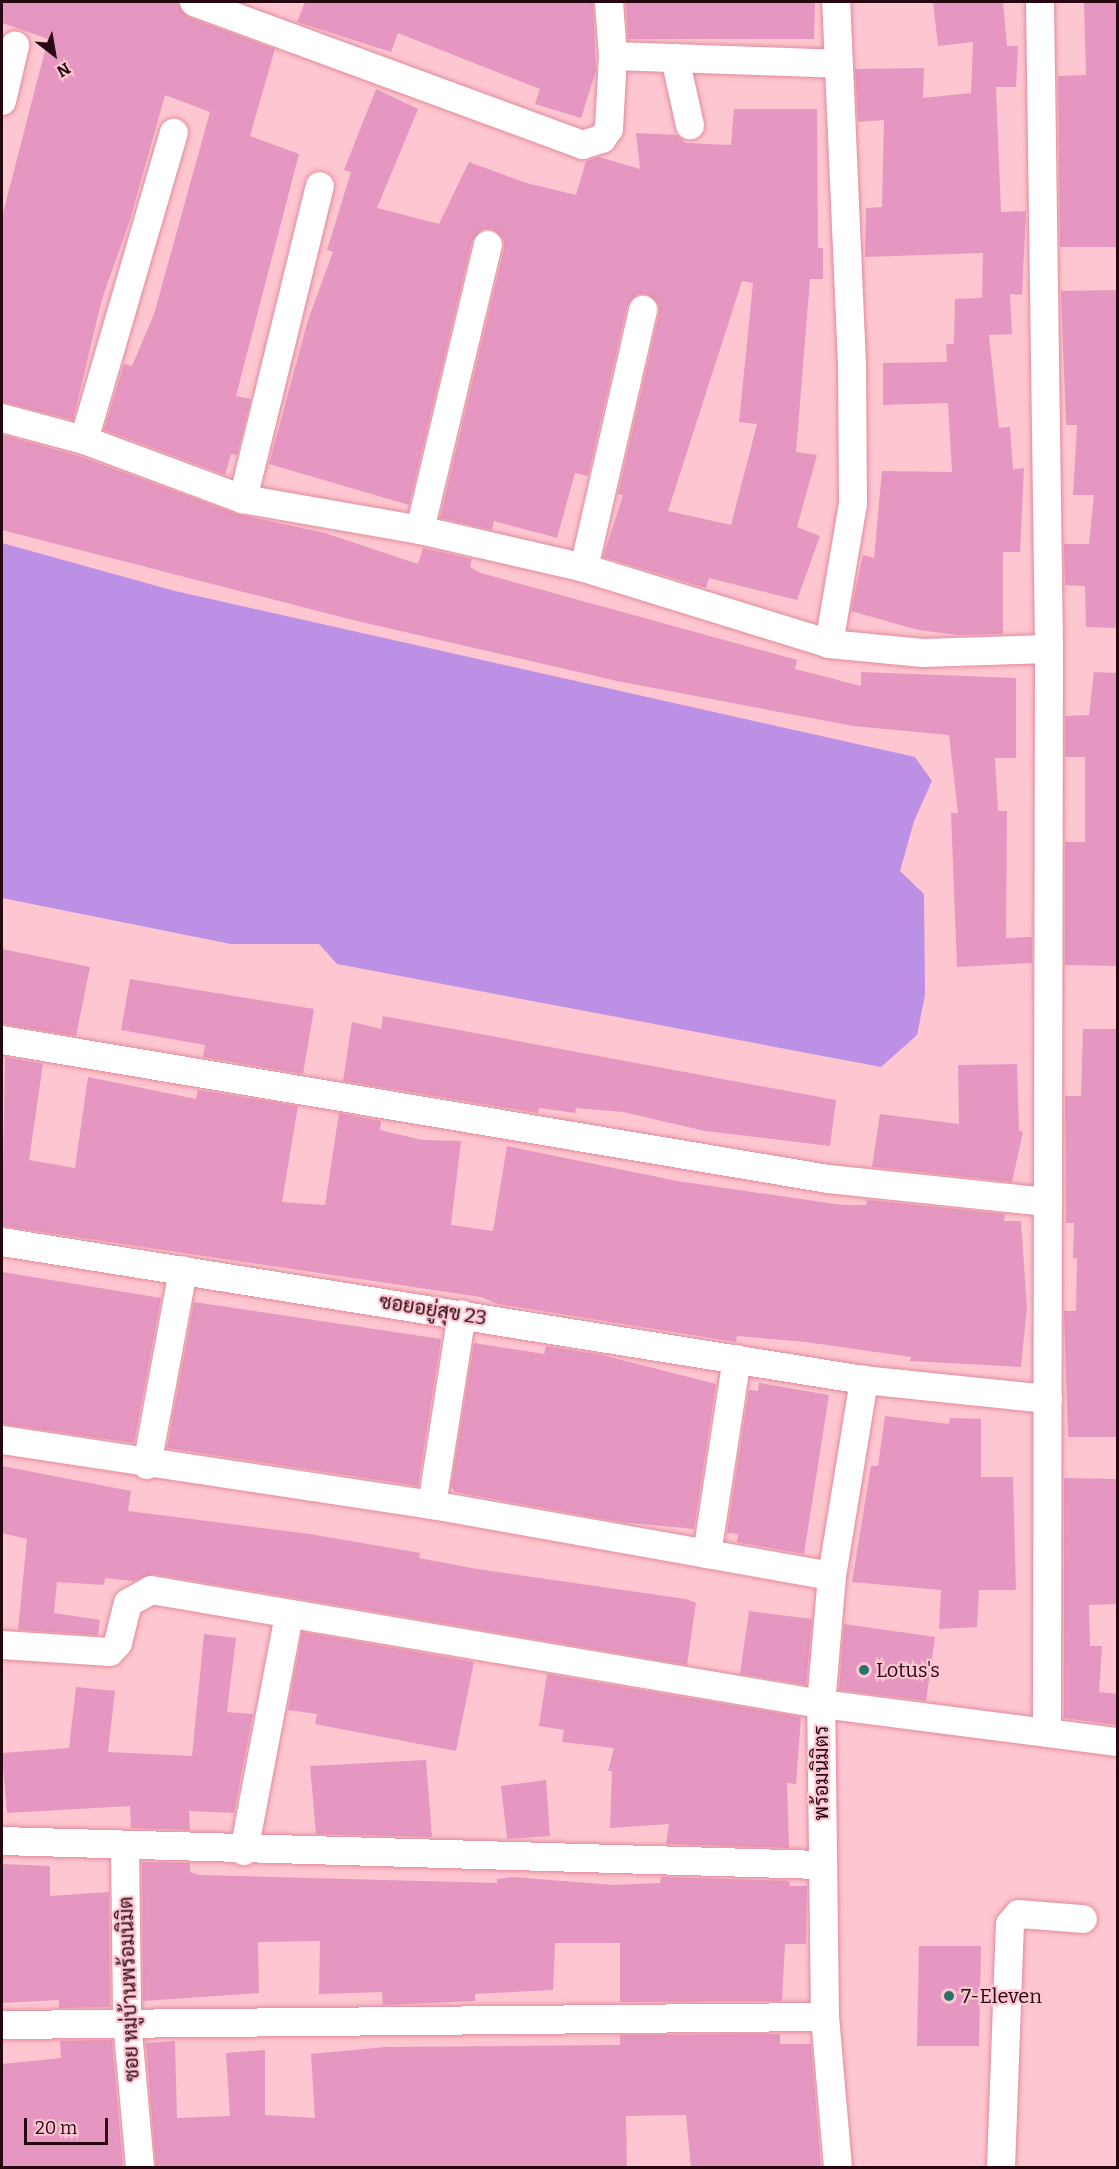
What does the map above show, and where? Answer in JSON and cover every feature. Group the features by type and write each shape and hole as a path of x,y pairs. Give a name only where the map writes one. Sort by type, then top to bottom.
{"street":[{"path":"194,2 582,145 602,139 609,129 614,56 609,2"},
{"path":"829,645 853,502 852,363 836,2"},
{"path":"1040,2 1049,649 1047,1733"},
{"path":"2,101 15,46"},
{"path":"614,56 838,64"},
{"path":"675,58 690,125"},
{"path":"84,440 174,133"},
{"path":"243,499 320,186"},
{"path":"420,530 488,245"},
{"path":"584,568 643,310"},
{"path":"2,418 84,440 243,499 420,530 584,568 829,645 914,653 1049,649"},
{"path":"2,1040 816,1177 1047,1202"},
{"name":"ซอยอยู่สุข 23","path":"2,1242 864,1380 1048,1399"},
{"path":"147,1465 183,1270"},
{"path":"432,1505 462,1314"},
{"path":"707,1554 737,1359"},
{"name":"พร้อมนิมิตร","path":"838,2168 825,2017 821,1865 821,1704 832,1576 864,1380"},
{"path":"2,1440 147,1465 432,1505 832,1576"},
{"path":"2,1645 110,1652 118,1643 128,1603 151,1590 821,1704 1118,1742"},
{"path":"244,1851 289,1614"},
{"path":"2,1841 244,1851 821,1865"},
{"name":"ซอย หมู่บ้านพร้อมนิมิต","path":"124,1846 128,2021 140,2168"},
{"path":"1001,2168 1010,1924 1019,1914 1083,1919"},
{"path":"2,2025 128,2021 825,2017"}],"shaded area":[{"path":"2,543 175,591 915,757 932,781 914,821 900,871 924,894 925,995 917,1035 881,1067 337,964 319,944 231,944 2,898"}],"building":[{"path":"2,2 178,2 188,17 275,49 250,136 299,154 236,396 251,399 237,455 231,454 225,475 104,430 124,364 132,366 154,314 210,112 165,95 130,220 102,299 73,420 2,402 2,217 48,39 2,23"},
{"path":"305,2 593,2 596,71 581,118 535,104 540,89 398,33 391,52 297,22"},
{"path":"626,2 815,2 814,39 628,39"},
{"path":"933,2 1003,2 1007,46 1018,46 1016,87 996,87 1001,212 1026,211 1022,295 1010,294 1012,334 989,335 999,428 1010,427 1013,469 1024,468 1020,552 1003,552 1003,634 959,635 918,630 851,611 863,555 874,558 882,471 952,472 948,403 883,405 883,363 947,362 946,344 954,344 955,299 982,298 983,253 865,257 866,208 882,207 884,120 858,122 855,69 924,68 923,98 971,93 973,42 938,46"},
{"path":"1084,2 1118,2 1118,247 1060,247 1058,76 1086,75"},
{"path":"376,89 418,109 377,208 439,224 469,162 526,183 576,195 586,161 599,157 640,169 636,133 677,135 685,143 731,145 734,109 817,109 818,248 823,248 823,279 810,279 796,452 817,455 797,527 820,536 797,600 709,578 706,588 603,557 623,495 618,494 659,314 659,305 647,294 638,294 627,306 588,476 575,473 557,538 494,521 492,530 440,518 504,249 504,240 492,229 483,229 472,241 409,505 269,464 308,320 333,252 327,250 351,172 344,170","holes":["742,281 753,283 739,422 757,424 731,525 668,511"]},
{"path":"1118,290 1118,628 1086,627 1085,586 1065,585 1064,544 1089,544 1094,495 1073,495 1077,425 1066,425 1061,291"},
{"path":"2,435 79,456 237,514 325,533 418,564 423,548 472,559 470,567 481,573 797,660 795,669 861,686 861,672 1016,678 1016,758 995,758 998,811 1007,811 1006,938 1032,937 1032,963 957,967 951,813 958,813 949,735 853,726 617,681 353,620 2,530"},
{"path":"1094,672 1118,673 1118,966 1065,965 1065,842 1085,842 1085,757 1065,757 1065,716 1089,715"},
{"path":"2,949 90,967 76,1036 2,1024"},
{"path":"130,979 314,1009 303,1074 203,1057 205,1045 121,1030"},
{"path":"383,1016 836,1100 830,1146 705,1131 623,1112 576,1108 575,1113 539,1108 538,1113 343,1081 352,1022 381,1029"},
{"path":"1083,1029 1118,1029 1118,1437 1068,1437 1064,1311 1076,1311 1077,1258 1073,1258 1074,1223 1066,1223 1065,1096 1081,1096"},
{"path":"5,1057 43,1064 29,1160 75,1168 88,1077 196,1099 198,1090 298,1106 282,1202 325,1205 339,1113 381,1121 380,1130 422,1140 461,1141 451,1225 493,1231 507,1146 677,1181 842,1205 866,1205 867,1200 1005,1214 1004,1221 1021,1221 1027,1308 1021,1367 910,1361 911,1357 806,1342 737,1336 736,1342 498,1304 481,1297 2,1226"},
{"path":"1017,1064 1019,1131 1023,1132 1012,1182 872,1167 880,1114 959,1124 958,1065"},
{"path":"2,1272 161,1298 134,1443 2,1424"},
{"path":"194,1302 441,1339 418,1486 167,1448"},
{"path":"474,1343 544,1354 546,1346 602,1355 716,1384 694,1529 620,1522 455,1492 451,1487"},
{"path":"759,1383 829,1395 804,1554 737,1542 738,1534 727,1533 749,1390 758,1391"},
{"path":"885,1416 949,1424 950,1418 981,1419 981,1477 1013,1477 1016,1590 979,1590 977,1627 939,1629 941,1590 852,1582 871,1466 878,1466"},
{"path":"2,1466 131,1491 128,1511 310,1534 420,1553 419,1558 477,1569 686,1599 696,1603 687,1665 154,1574 133,1581 105,1578 104,1585 57,1582 54,1613 100,1620 98,1635 18,1630 27,1539 2,1533"},
{"path":"1064,1478 1118,1479 1118,1604 1089,1605 1090,1646 1102,1646 1099,1692 1118,1694 1118,1725 1064,1718"},
{"path":"749,1611 812,1619 806,1685 740,1674"},
{"path":"844,1624 935,1637 926,1701 839,1690"},
{"path":"302,1632 474,1662 456,1751 315,1724 317,1714 288,1710"},
{"path":"204,1634 236,1638 227,1712 253,1714 234,1813 189,1811 190,1830 131,1828 130,1806 7,1813 2,1753 69,1748 76,1687 115,1691 108,1752 192,1756"},
{"path":"547,1674 801,1717 796,1784 787,1783 789,1848 666,1844 669,1824 610,1828 612,1771 608,1771 614,1748 562,1742 564,1730 539,1726"},
{"path":"426,1760 432,1837 316,1834 310,1766"},
{"path":"546,1780 550,1836 507,1839 501,1786"},
{"path":"142,1862 190,1863 190,1872 200,1875 497,1883 497,1879 512,1877 614,1885 660,1883 661,1877 789,1881 790,1886 807,1886 806,1944 785,1944 782,2001 620,2002 620,1943 555,1943 553,1990 475,1994 475,2001 383,2005 382,1992 319,1994 320,1941 258,1942 259,1993 143,2001"},
{"path":"2,1864 50,1866 50,1896 109,1892 110,2007 59,2008 59,2000 2,2003"},
{"name":"7-Eleven","path":"919,1946 981,1946 979,2046 917,2046"},
{"path":"780,2034 780,2044 811,2044 821,2168 691,2168 686,2115 626,2116 627,2168 156,2168 146,2043 175,2041 177,2118 230,2116 226,2053 265,2050 265,2115 315,2118 311,2054 385,2047 620,2045 620,2035"},
{"path":"112,2040 123,2168 2,2168 2,2064 61,2058 60,2041"}],"place":[{"name":"Lotus's","path":"864,1670"},
{"name":"7-Eleven","path":"949,1996"}]}
